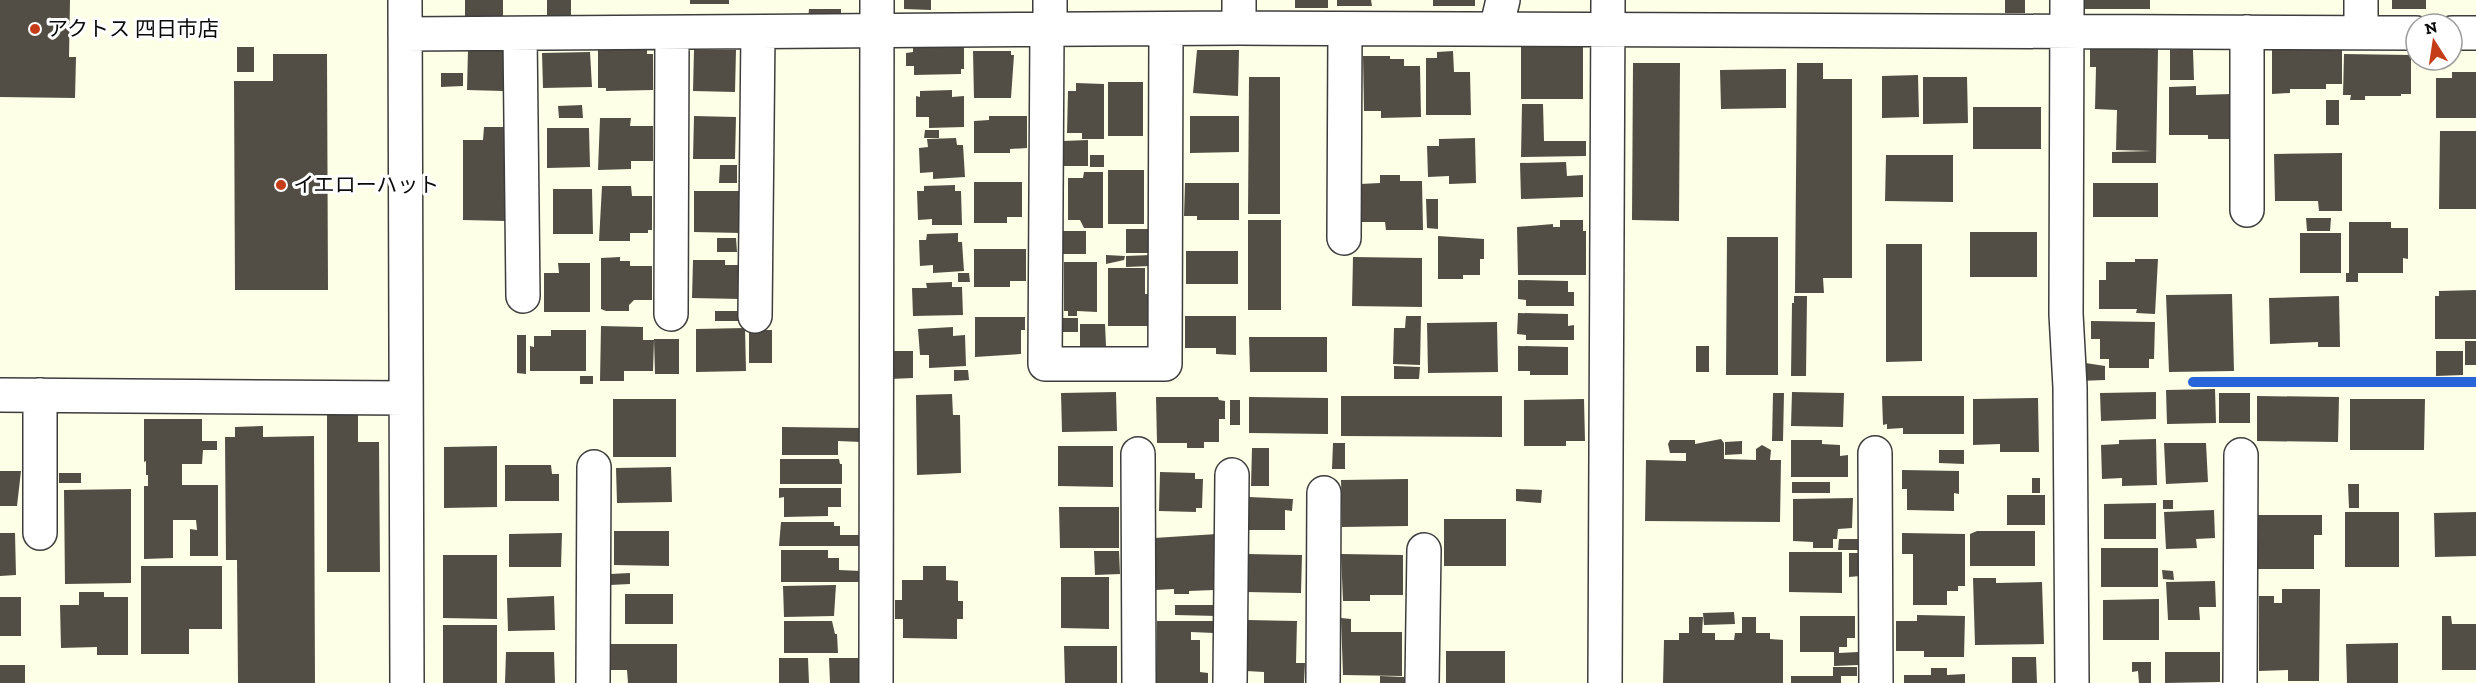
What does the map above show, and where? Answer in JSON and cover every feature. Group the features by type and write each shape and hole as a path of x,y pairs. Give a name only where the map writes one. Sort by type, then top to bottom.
{"street":[{"path":"405,0 407,683"},
{"path":"2361,0 2361,32"},
{"path":"405,34 758,32 877,15 1049,20 1166,29 1239,14 1345,28 1499,15 2067,15 2247,32 2404,33"},
{"path":"876,683 877,15"},
{"path":"1605,683 1608,15"},
{"path":"2067,15 2066,315 2070,387 2072,683"},
{"path":"1049,20 1045,364 1165,364 1166,29"},
{"path":"1344,238 1345,28"},
{"path":"755,316 758,32"},
{"path":"2247,32 2247,210"},
{"path":"671,314 672,33"},
{"path":"520,34 523,296"},
{"path":"0,395 406,398"},
{"path":"40,395 40,533"},
{"path":"1875,453 1876,683"},
{"path":"1138,454 1138,683"},
{"path":"2240,683 2241,455"},
{"path":"593,683 594,467"},
{"path":"1230,683 1232,475"},
{"path":"1323,683 1324,493"},
{"path":"1422,683 1424,550"}],"building":[{"name":"アクトス 四日市店","path":"0,0 70,0 69,57 76,57 75,98 0,97"},
{"path":"465,0 503,0 503,20 465,21"},
{"path":"547,0 571,0 571,16 547,16"},
{"path":"690,0 729,0 729,4 690,4"},
{"path":"904,0 931,0 931,10 904,9"},
{"path":"1295,0 1328,0 1328,8 1295,8"},
{"path":"1337,0 1371,0 1372,6 1337,6"},
{"path":"1433,0 1475,0 1475,6 1433,6"},
{"path":"2005,0 2025,0 2025,13 2005,13"},
{"path":"2084,0 2150,0 2150,9 2084,9"},
{"path":"2392,0 2426,0 2426,9 2392,9"},
{"path":"809,9 841,9 841,19 808,20"},
{"path":"964,42 964,69 961,69 961,74 914,75 914,66 906,66 906,53 913,52 913,44"},
{"path":"2272,45 2342,45 2342,84 2326,84 2326,89 2290,89 2290,93 2272,94"},
{"path":"1583,46 1583,99 1521,99 1521,47"},
{"path":"237,47 254,47 254,72 237,72"},
{"path":"647,48 647,54 653,54 653,90 606,91 606,88 598,88 598,49"},
{"path":"2090,48 2158,49 2156,163 2112,163 2112,152 2152,151 2116,150 2117,110 2095,109 2096,67 2090,67"},
{"path":"468,49 504,49 503,91 467,90"},
{"path":"694,50 736,50 735,92 693,91"},
{"path":"1197,50 1239,50 1238,96 1193,93"},
{"path":"2170,50 2193,50 2194,80 2170,80"},
{"path":"973,51 1011,51 1011,55 1014,55 1011,98 974,98"},
{"path":"1453,51 1454,72 1470,72 1471,115 1426,115 1426,58 1437,58 1437,52"},
{"path":"590,52 592,87 543,88 542,53"},
{"name":"イエローハット","path":"273,54 327,54 328,290 235,290 234,81 273,81"},
{"path":"2344,54 2404,55 2404,72 2411,72 2411,94 2365,96 2365,100 2350,100 2351,95 2343,95"},
{"path":"1363,56 1390,56 1390,59 1404,59 1404,66 1420,66 1421,117 1381,118 1381,111 1364,111"},
{"path":"1633,63 1680,63 1679,221 1632,220"},
{"path":"1797,63 1823,63 1823,79 1852,79 1852,278 1823,278 1824,293 1795,293"},
{"path":"1786,69 1786,108 1721,109 1720,70"},
{"path":"2452,72 2476,72 2476,118 2436,118 2436,78 2452,78"},
{"path":"441,73 463,73 463,86 441,87"},
{"path":"1918,75 1919,117 1882,118 1882,76"},
{"path":"1249,77 1280,77 1280,214 1248,214"},
{"path":"1923,77 1967,77 1968,123 1923,124"},
{"path":"1108,82 1143,82 1143,136 1108,136"},
{"path":"1076,83 1104,84 1104,139 1082,139 1082,133 1067,133 1068,91 1076,91"},
{"path":"2196,86 2196,95 2232,94 2233,139 2208,139 2208,135 2169,135 2169,87"},
{"path":"952,90 952,97 964,96 964,127 929,128 929,117 916,117 916,96 920,97 920,91"},
{"path":"2326,100 2339,100 2339,125 2326,125"},
{"path":"1522,104 1543,104 1544,141 1586,141 1586,156 1521,157"},
{"path":"582,105 583,118 559,118 558,106"},
{"path":"1973,107 2041,107 2041,149 1973,149"},
{"path":"694,116 736,117 735,159 693,159"},
{"path":"989,116 1027,116 1027,148 1010,149 1010,153 974,153 974,121 989,120"},
{"path":"1190,116 1239,116 1239,152 1190,153"},
{"path":"600,118 631,118 630,126 653,126 653,161 631,161 631,169 598,170"},
{"path":"484,127 507,127 506,221 463,220 463,140 483,140"},
{"path":"547,128 589,128 590,167 547,168"},
{"path":"925,130 939,130 939,138 924,138"},
{"path":"2440,131 2476,131 2476,209 2439,209"},
{"path":"956,138 957,145 963,145 965,177 933,179 933,172 920,173 919,148 928,147 927,139"},
{"path":"1475,138 1476,183 1449,184 1449,176 1428,177 1427,146 1439,146 1439,139"},
{"path":"1088,140 1088,166 1063,166 1063,141"},
{"path":"2342,153 2342,211 2319,211 2318,201 2275,201 2274,154"},
{"path":"1090,155 1104,155 1104,167 1090,167"},
{"path":"1886,155 1953,155 1953,202 1885,201"},
{"path":"1566,162 1567,176 1583,175 1583,197 1521,199 1520,163"},
{"path":"720,165 737,165 737,183 719,183"},
{"path":"1108,170 1144,170 1144,224 1108,224"},
{"path":"1084,172 1103,172 1103,228 1084,228 1080,220 1068,220 1068,178 1083,178"},
{"path":"1380,175 1400,175 1400,181 1422,181 1423,230 1386,230 1385,222 1361,222 1360,184 1380,183"},
{"path":"974,182 1022,182 1022,217 1007,217 1007,223 974,223"},
{"path":"1185,183 1239,183 1239,220 1197,220 1197,216 1184,216"},
{"path":"2093,183 2158,183 2158,217 2093,217"},
{"path":"955,185 955,191 961,191 962,225 932,225 932,219 918,220 917,191 924,191 924,186"},
{"path":"602,186 631,186 632,196 652,196 652,230 648,230 648,233 630,233 630,241 599,241"},
{"path":"553,189 592,189 593,234 553,234"},
{"path":"694,191 741,191 741,233 694,232"},
{"path":"1426,199 1438,199 1438,229 1427,228"},
{"path":"2306,218 2331,218 2330,231 2307,231"},
{"path":"1248,220 1281,220 1281,310 1248,310"},
{"path":"1560,220 1583,220 1583,231 1586,231 1586,275 1518,275 1517,227 1553,224 1553,227 1560,227"},
{"path":"2349,222 2391,222 2391,228 2408,228 2408,259 2403,258 2403,273 2358,273 2358,282 2346,282 2346,273 2349,273"},
{"path":"1126,229 1150,229 1150,253 1126,253"},
{"path":"1063,231 1086,231 1086,254 1063,254"},
{"path":"1970,232 2037,232 2037,277 1970,277"},
{"path":"958,233 958,242 962,242 964,271 933,273 933,265 920,266 919,240 926,240 927,234"},
{"path":"2300,233 2341,233 2341,273 2300,273"},
{"path":"1438,236 1484,239 1484,259 1480,259 1480,275 1463,275 1463,279 1438,279"},
{"path":"1727,237 1778,237 1778,375 1726,375"},
{"path":"717,238 736,238 737,252 717,252"},
{"path":"1886,244 1922,244 1922,361 1886,362"},
{"path":"974,249 1026,249 1026,281 1010,281 1010,287 974,287"},
{"path":"1186,251 1238,251 1238,284 1186,284"},
{"path":"1106,255 1125,256 1124,260 1106,264"},
{"path":"1151,255 1151,266 1126,267 1126,256"},
{"path":"620,257 620,261 630,261 630,266 652,266 652,300 634,300 629,305 629,311 606,311 601,309 601,258"},
{"path":"1353,257 1422,258 1422,307 1352,306"},
{"path":"2135,259 2158,259 2155,314 2136,313 2137,309 2099,309 2099,280 2106,280 2106,262 2135,262"},
{"path":"693,260 725,260 725,265 740,265 740,299 692,298"},
{"path":"1064,262 1097,262 1097,312 1077,311 1077,316 1068,316 1068,311 1064,311"},
{"path":"558,263 590,263 590,312 544,312 544,273 559,273"},
{"path":"1108,268 1145,268 1145,294 1150,294 1150,326 1108,326"},
{"path":"958,273 969,273 970,282 958,282"},
{"path":"1518,280 1568,281 1568,292 1574,292 1574,306 1526,306 1526,300 1518,299"},
{"path":"952,282 952,287 962,287 963,315 913,316 912,288 927,288 926,283"},
{"path":"2476,290 2476,339 2435,339 2435,296 2439,296 2439,291"},
{"path":"2232,294 2234,371 2169,372 2166,295"},
{"path":"1794,296 1807,296 1806,376 1791,376"},
{"path":"2339,296 2340,347 2318,347 2318,342 2270,344 2269,298"},
{"path":"715,311 739,311 739,321 715,321"},
{"path":"1518,313 1568,314 1568,326 1574,325 1574,340 1526,340 1526,335 1517,334"},
{"path":"1185,316 1236,316 1236,355 1216,354 1216,348 1185,348"},
{"path":"1406,316 1421,316 1420,365 1393,364 1394,328 1405,328"},
{"path":"975,317 1025,317 1025,330 1021,330 1021,354 975,357"},
{"path":"1063,318 1078,318 1078,332 1062,332"},
{"path":"2091,321 2155,322 2154,359 2149,359 2149,368 2109,368 2109,359 2100,359 2100,339 2091,339"},
{"path":"1497,322 1498,372 1428,373 1427,323"},
{"path":"1080,324 1105,324 1106,346 1080,346"},
{"path":"601,326 643,327 643,340 654,340 653,371 624,371 624,381 600,381"},
{"path":"953,327 953,336 965,335 966,366 929,368 929,355 920,355 918,329"},
{"path":"745,328 746,371 696,372 696,329"},
{"path":"551,330 586,330 586,371 530,371 530,346 534,347 534,336 551,336"},
{"path":"749,330 772,330 772,363 749,363"},
{"path":"517,335 526,335 526,374 517,373"},
{"path":"1249,337 1327,337 1327,372 1250,372"},
{"path":"654,339 679,339 679,374 655,374"},
{"path":"2465,341 2476,341 2476,365 2465,365"},
{"path":"1518,346 1568,347 1568,375 1530,375 1530,371 1518,371"},
{"path":"1696,346 1709,346 1709,372 1696,372"},
{"path":"889,351 913,351 913,378 890,379"},
{"path":"2436,351 2463,351 2463,375 2436,376"},
{"path":"2079,362 2105,366 2105,380 2079,381"},
{"path":"1394,366 1420,367 1419,379 1394,379"},
{"path":"954,370 968,370 969,380 954,381"},
{"path":"580,376 593,376 593,384 580,384"},
{"path":"2215,389 2216,423 2167,424 2166,390"},
{"path":"1116,392 1117,431 1062,432 1061,393"},
{"path":"1792,392 1844,393 1843,427 1791,426"},
{"path":"2156,392 2156,419 2101,421 2100,393"},
{"path":"1773,393 1784,393 1783,441 1772,441"},
{"path":"2219,393 2250,393 2250,423 2219,423"},
{"path":"952,394 953,415 960,415 961,473 917,475 916,395"},
{"path":"1341,396 1502,396 1502,437 1341,436"},
{"path":"1882,396 1964,396 1964,434 1903,434 1903,428 1887,429 1887,424 1883,425"},
{"path":"2257,396 2339,397 2338,442 2257,441"},
{"path":"1156,397 1218,397 1219,400 1225,401 1225,419 1219,419 1219,442 1204,442 1204,448 1187,448 1187,443 1157,443"},
{"path":"1249,397 1328,398 1328,434 1249,433"},
{"path":"2038,398 2039,452 2000,452 2000,444 1973,445 1973,399"},
{"path":"613,399 676,399 676,457 613,457"},
{"path":"1584,399 1585,441 1566,441 1566,446 1524,446 1524,400"},
{"path":"2350,399 2425,399 2424,450 2350,450"},
{"path":"1230,400 1240,400 1240,425 1230,425"},
{"path":"327,413 358,413 358,442 379,442 380,572 327,572"},
{"path":"144,419 202,419 202,441 217,441 217,450 203,450 202,464 182,464 182,485 218,485 218,556 190,556 190,529 197,530 196,520 173,520 173,558 144,559 144,486 148,486 148,475 146,475 146,461 144,462"},
{"path":"263,426 263,437 314,436 315,683 238,683 237,560 226,560 225,437 235,437 235,427"},
{"path":"782,427 862,428 861,442 838,441 838,455 782,455"},
{"path":"1721,439 1724,443 1724,459 1756,460 1756,449 1762,445 1771,450 1770,460 1781,460 1780,522 1645,521 1646,460 1686,461 1686,453 1670,453 1668,444 1670,440 1695,440 1695,444"},
{"path":"2156,439 2157,485 2122,486 2122,478 2102,479 2101,445 2119,444 2119,440"},
{"path":"1791,440 1822,440 1822,444 1840,445 1840,456 1848,455 1848,477 1791,477"},
{"path":"1742,441 1742,454 1725,455 1725,442"},
{"path":"1333,443 1345,443 1345,469 1332,469"},
{"path":"2164,443 2206,443 2208,482 2166,484"},
{"path":"497,446 497,507 444,508 444,447"},
{"path":"1058,446 1113,446 1113,487 1058,486"},
{"path":"1252,448 1269,448 1269,486 1251,486"},
{"path":"1939,450 1964,450 1964,464 1939,463"},
{"path":"780,459 839,459 842,464 842,484 780,484"},
{"path":"505,465 551,465 552,474 559,474 559,501 505,501"},
{"path":"671,467 672,502 617,503 616,468"},
{"path":"1902,470 1959,471 1959,494 1954,493 1954,511 1907,510 1907,489 1902,489"},
{"path":"0,471 21,471 17,506 0,506"},
{"path":"1160,472 1195,473 1195,479 1203,479 1202,508 1196,508 1196,512 1159,511"},
{"path":"59,473 81,473 81,483 59,483"},
{"path":"2032,478 2040,478 2040,493 2032,493"},
{"path":"1408,479 1408,526 1342,527 1341,480"},
{"path":"1792,482 1830,482 1830,493 1792,493"},
{"path":"2348,484 2359,484 2359,508 2349,508"},
{"path":"779,488 841,488 841,507 828,507 828,516 784,517 784,497 779,498"},
{"path":"131,489 131,583 65,584 64,490"},
{"path":"1516,489 1542,490 1541,503 1516,501"},
{"path":"2007,495 2045,495 2045,525 2007,525"},
{"path":"1249,497 1293,499 1292,511 1285,510 1285,530 1249,530"},
{"path":"1853,498 1852,528 1838,529 1837,539 1833,539 1833,548 1813,548 1813,542 1793,541 1793,499"},
{"path":"2163,500 2173,500 2173,509 2163,509"},
{"path":"2156,503 2156,539 2104,539 2104,504"},
{"path":"1059,507 1119,507 1119,548 1060,548"},
{"path":"2214,510 2215,538 2196,539 2197,548 2166,549 2164,512"},
{"path":"2345,512 2399,512 2399,567 2345,567"},
{"path":"2476,512 2476,556 2435,557 2434,513"},
{"path":"2255,515 2322,515 2322,535 2314,535 2314,569 2256,569"},
{"path":"1444,519 1506,519 1506,566 1444,566"},
{"path":"781,522 834,522 834,526 840,526 840,535 862,535 862,546 779,546"},
{"path":"614,531 669,531 669,566 614,565"},
{"path":"1977,531 2035,531 2035,566 1970,566 1970,534"},
{"path":"0,533 15,533 16,575 0,576"},
{"path":"562,533 561,567 509,567 509,534"},
{"path":"1902,533 1965,534 1965,586 1958,586 1958,591 1947,591 1947,605 1913,605 1913,554 1902,554"},
{"path":"1217,534 1217,545 1214,545 1214,590 1174,594 1174,589 1155,590 1154,538"},
{"path":"1839,539 1861,539 1861,550 1838,550"},
{"path":"2101,548 2158,548 2158,587 2101,587"},
{"path":"781,550 828,550 828,558 839,558 839,570 861,571 861,582 781,582"},
{"path":"1094,551 1119,551 1120,574 1095,575"},
{"path":"1789,552 1842,552 1842,593 1789,592"},
{"path":"1849,553 1860,553 1860,576 1849,577"},
{"path":"1247,554 1302,555 1301,593 1246,592"},
{"path":"1341,554 1403,555 1403,595 1370,595 1370,601 1343,601"},
{"path":"443,555 497,555 497,619 443,618"},
{"path":"141,566 222,566 222,629 189,629 189,654 141,654"},
{"path":"923,566 946,566 946,580 958,581 958,601 963,601 963,619 957,619 957,639 903,638 903,619 895,619 895,600 902,600 902,580 923,580"},
{"path":"2162,570 2173,571 2174,580 2163,579"},
{"path":"630,573 630,584 610,585 610,574"},
{"path":"1061,577 1109,577 1109,629 1061,628"},
{"path":"1973,578 1996,578 1996,583 2042,582 2044,644 1975,645"},
{"path":"2215,581 2216,607 2199,607 2200,620 2168,620 2166,582"},
{"path":"836,585 834,616 784,617 783,586"},
{"path":"2282,589 2320,589 2319,681 2288,681 2288,670 2259,671 2259,596 2274,596 2274,603 2282,603"},
{"path":"79,592 104,592 104,597 128,597 128,655 97,655 97,647 61,648 60,605 79,605"},
{"path":"625,594 673,594 673,624 625,624"},
{"path":"554,596 555,630 508,631 507,598"},
{"path":"0,597 21,597 21,636 0,636"},
{"path":"2159,599 2159,640 2103,640 2103,600"},
{"path":"1175,605 1217,605 1217,616 1175,615"},
{"path":"1734,612 1735,624 1704,625 1703,613"},
{"path":"1917,615 1965,616 1964,657 1924,657 1924,651 1896,651 1896,621 1917,621"},
{"path":"1800,616 1855,616 1855,638 1847,638 1847,647 1839,647 1839,653 1858,652 1858,665 1834,666 1834,652 1800,652"},
{"path":"2442,616 2451,616 2452,624 2476,624 2476,670 2442,670"},
{"path":"1689,617 1703,617 1702,633 1715,633 1715,640 1734,640 1735,633 1742,633 1742,617 1756,617 1756,633 1770,633 1770,639 1783,640 1783,683 1663,683 1664,640 1679,640 1679,633 1689,633"},
{"path":"1341,618 1351,619 1351,632 1402,632 1402,676 1343,675"},
{"path":"1247,620 1297,621 1296,663 1305,663 1304,683 1264,683 1264,672 1246,671"},
{"path":"784,621 832,621 835,634 837,634 838,653 784,653"},
{"path":"1157,621 1215,621 1214,633 1191,632 1191,640 1200,640 1200,672 1208,673 1208,683 1156,683"},
{"path":"443,625 497,625 497,683 443,683"},
{"path":"2398,643 2398,683 2347,683 2346,644"},
{"path":"610,644 677,644 677,683 628,683 627,670 610,670"},
{"path":"1064,646 1117,646 1117,683 1065,683"},
{"path":"1446,651 1505,651 1505,683 1446,683"},
{"path":"506,652 554,652 555,683 505,683"},
{"path":"2165,652 2220,652 2220,682 2165,683"},
{"path":"2012,657 2036,657 2037,683 2012,683"},
{"path":"779,658 808,658 809,683 779,683"},
{"path":"829,658 859,658 860,683 830,683"},
{"path":"2132,662 2151,662 2151,683 2139,683 2138,671 2132,672"},
{"path":"0,665 25,665 25,683 0,683"},
{"path":"1833,667 1857,667 1857,676 1841,676 1841,683 1791,683 1791,676 1833,676"},
{"path":"1931,668 1947,668 1947,675 1965,674 1965,683 1904,683 1904,675 1931,675"},
{"path":"1380,676 1404,677 1404,683 1380,683"}],"waterway":[{"path":"2193,382 2476,382"}],"place":[{"name":"アクトス 四日市店","path":"35,29"},
{"name":"イエローハット","path":"281,185"}]}
